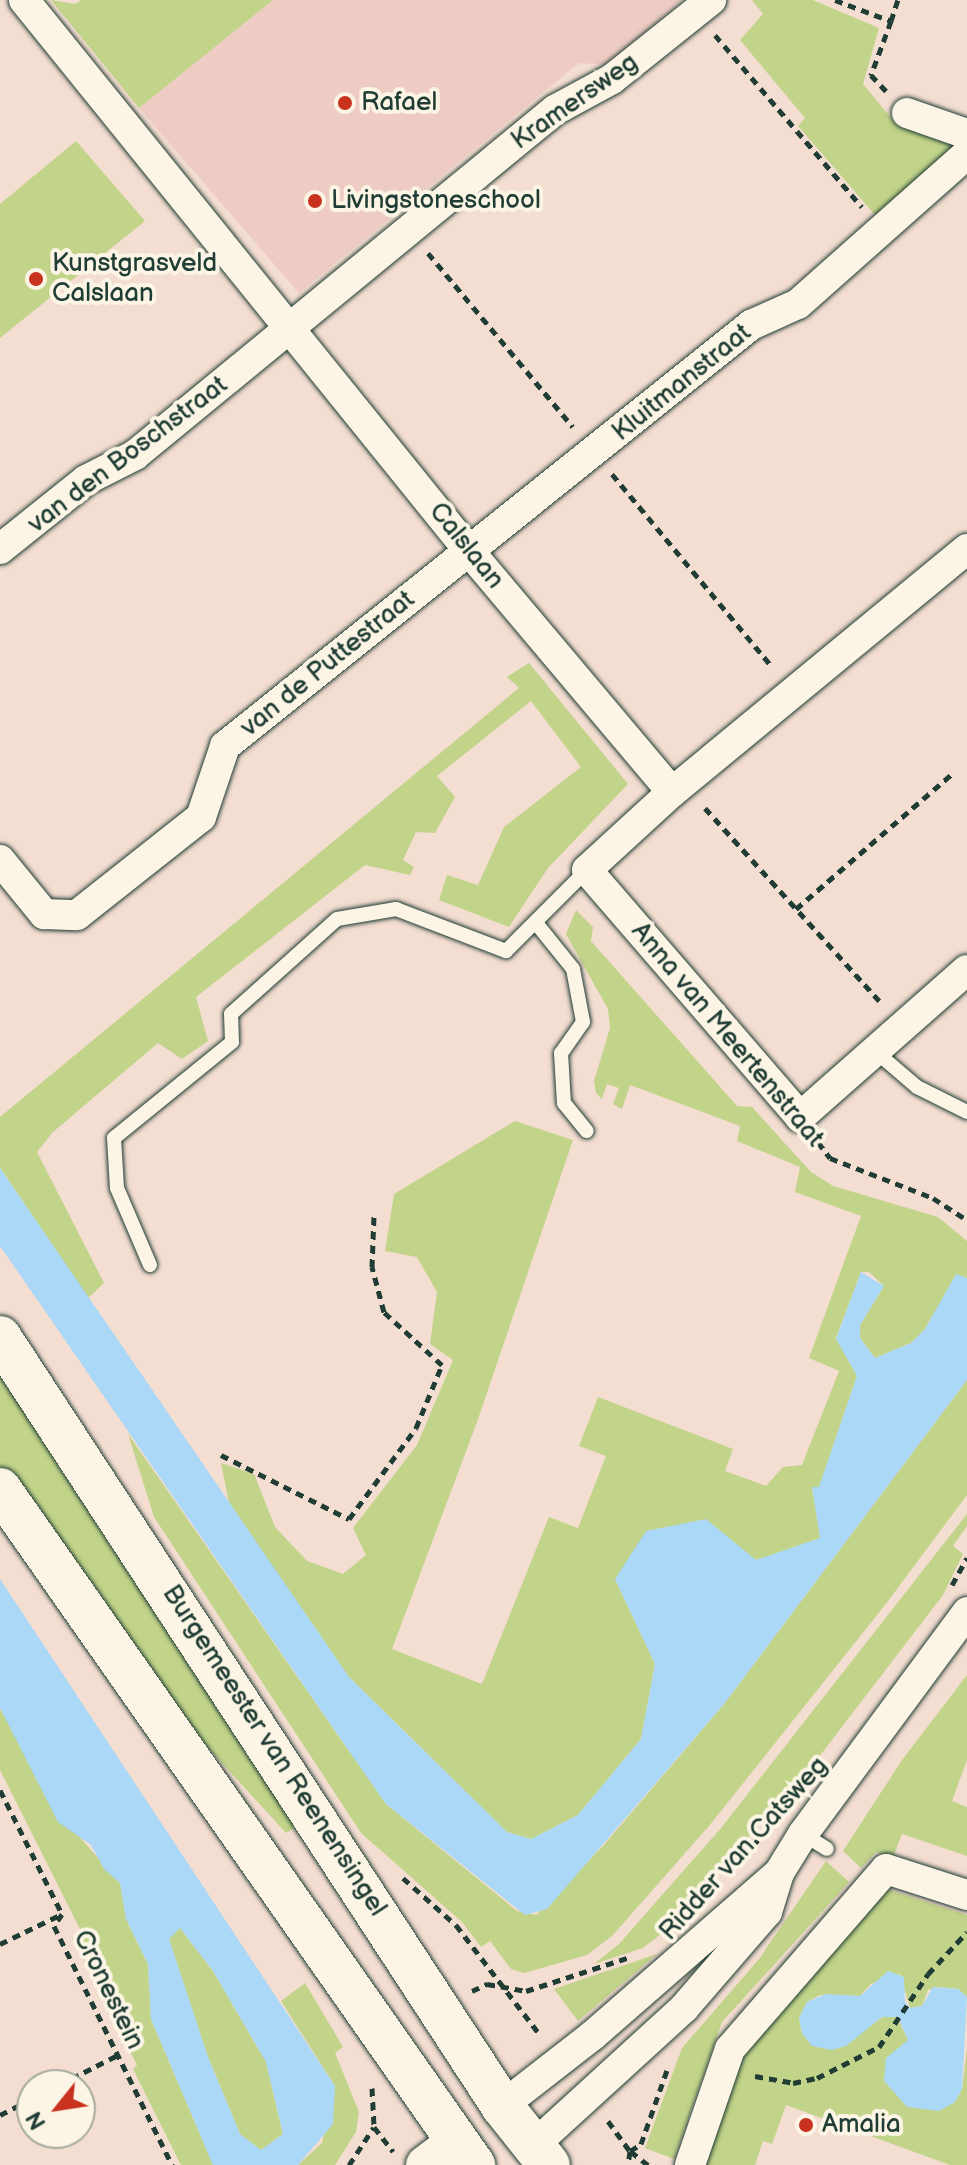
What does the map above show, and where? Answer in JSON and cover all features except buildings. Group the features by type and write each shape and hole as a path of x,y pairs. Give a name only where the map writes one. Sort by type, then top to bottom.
{"main road":[{"name":"Burgemeester van Reenensingel","path":"0,1337 447,2015 531,2159"},
{"path":"0,1489 111,1653 198,1766 437,2156"},
{"name":"Ridder van Catsweg","path":"437,2156 502,2106"}],"street":[{"name":"Calslaan","path":"24,0 469,551 677,788"},
{"name":"Kramersweg","path":"291,328 555,110 612,79 704,6"},
{"path":"907,113 967,134"},
{"name":"Kluitmanstraat","path":"469,551 751,325 798,304 883,232 967,154"},
{"name":"van den Boschstraat","path":"0,549 86,480 135,455 291,328"},
{"path":"587,870 677,788 967,549"},
{"name":"van de Puttestraat","path":"0,860 44,914 77,915 201,817 225,746 469,551"},
{"name":"Anna van Meertenstraat","path":"587,870 800,1117"},
{"path":"800,1117 967,970"},
{"name":"Ridder van Catsweg","path":"502,2106 592,2036 815,1842 959,1600"},
{"path":"690,2165 730,2049 886,1869 967,1895"},
{"name":"Ridder van Catsweg","path":"531,2159 722,1967 767,1912 779,1873"}],"lane":[{"path":"150,1265 117,1188 114,1138 232,1042 231,1014 337,919 396,909 506,951 587,870"},
{"path":"536,923 573,969 583,1022 561,1053 564,1103 587,1131"},
{"path":"875,1051 917,1087 967,1112"}],"path":[{"path":"835,0 891,21"},
{"path":"898,0 871,75 907,113"},
{"path":"704,6 883,232"},
{"path":"796,909 952,774"},
{"path":"677,788 796,909 902,1027"},
{"name":"Anna van Meertenstraat","path":"800,1117 830,1158 933,1198 967,1220"},
{"path":"221,1455 349,1519 416,1428 442,1365 384,1312 372,1267 374,1214"},
{"path":"959,1600 967,1558"},
{"name":"Cronestein","path":"0,1790 62,1914 54,1926 172,2165"},
{"name":"Ridder van Catsweg","path":"738,1862 769,1828"},
{"path":"0,1944 62,1914"},
{"path":"727,2060 762,2080 817,2078 879,2047 915,1996 967,1932"},
{"name":"Ridder van Catsweg","path":"447,2015 487,1984 526,1991 638,1955"},
{"path":"90,2069 118,2055"},
{"path":"349,2165 374,2127 437,2156"},
{"path":"630,2151 648,2165"}],"shaded area":[{"name":"Livingstoneschool","path":"273,0 682,0 608,65 579,63 299,293 139,108"}],"green space":[{"path":"51,0 75,4 81,0 273,0 139,108"},
{"path":"752,0 813,0 879,28 863,84 897,125 957,147 876,216 798,126 805,118 740,40 763,14"},
{"name":"Kunstgrasveld Calslaan","path":"76,141 145,221 0,338 0,204"},
{"path":"529,663 628,784 548,868 509,927 439,900 447,875 478,885 504,827 581,767 531,701 437,776 455,797 435,833 416,832 403,860 414,867 410,875 365,865 196,997 208,1041 182,1059 158,1043 53,1132 37,1152 104,1283 88,1298 0,1168 0,1117 519,688 507,677"},
{"path":"576,910 593,927 591,941 737,1106 752,1107 811,1172 833,1186 938,1217 967,1241 967,1278 956,1275 925,1329 911,1343 875,1358 860,1338 860,1325 884,1286 869,1272 861,1272 836,1338 857,1376 819,1488 812,1487 821,1538 756,1560 713,1529 615,1579 655,1664 641,1739 578,1815 531,1839 507,1832 349,1677 230,1508 221,1463 254,1474 275,1527 307,1561 343,1574 366,1555 353,1528 417,1445 453,1360 430,1344 437,1292 417,1257 385,1251 394,1194 515,1121 573,1140 477,1422 392,1649 482,1684 549,1517 578,1528 606,1456 579,1446 598,1397 733,1449 725,1471 766,1486 783,1467 802,1465 839,1371 809,1358 861,1216 795,1192 800,1167 737,1141 740,1126 630,1085 622,1109 613,1104 619,1088 607,1084 602,1099 596,1093 594,1081 610,1028 608,1009 566,934"},
{"path":"0,1357 101,1508 142,1593 297,1826 286,1833 158,1693 0,1469"},
{"path":"967,1380 967,1495 885,1605 709,1826 612,1936 587,1955 524,1973 511,1969 490,1941 481,1947 462,1922 361,1833 154,1517 128,1434 386,1804 517,1911 536,1915 603,1846 724,1704"},
{"path":"967,1514 967,1526 953,1546 963,1554 943,1595 812,1766 661,1934 643,1948 594,1964 619,1944 721,1828"},
{"path":"967,1675 967,1760 952,1801 967,1807 967,1856 902,1834 893,1857 876,1852 861,1868 843,1851 902,1760"},
{"path":"0,1708 70,1826 120,1883 126,1919 148,1964 151,2019 213,2165 181,2165 133,2069 137,2065 72,1938 82,1933 0,1770"},
{"path":"826,1861 849,1882 722,2022 674,2159 645,2148 682,2048 759,1959"},
{"path":"883,1888 967,1915 967,1997 958,1989 939,1987 928,1990 922,2006 910,2008 900,1974 871,1984 860,1996 820,1995 807,2002 799,2018 802,2033 812,2046 861,2032 883,2017 897,2017 908,2040 896,2052 962,2089 967,2049 967,2165 950,2165 786,2105 772,2144 763,2141 755,2165 703,2165 745,2041"},
{"path":"180,1928 213,1971 266,2062 283,2134 261,2150 240,2134 208,2057 169,1939 173,1930"},
{"path":"657,1954 578,2021 554,1989 595,1975"},
{"path":"305,1983 343,2047 335,2053 359,2112 356,2132 335,2165 298,2165 322,2143 335,2086 281,2001"}],"water":[{"path":"0,1168 349,1677 507,1832 531,1839 578,1815 641,1739 655,1664 615,1579 646,1531 706,1519 756,1560 820,1538 812,1487 819,1487 857,1376 836,1339 861,1272 884,1286 860,1325 860,1338 875,1358 911,1343 925,1329 956,1274 967,1278 967,1380 724,1704 547,1909 525,1915 386,1804 367,1777 0,1246"},
{"path":"0,1579 335,2086 333,2124 298,2165 213,2165 151,2019 148,1964 126,1919 120,1883 104,1869 91,1845 58,1822 0,1708","holes":["180,1928 213,1971 266,2062 283,2134 261,2150 240,2134 208,2057 169,1939"]},
{"path":"888,1971 904,1977 905,2002 910,2008 922,2006 933,1987 958,1989 967,1997 962,2089 955,2102 939,2111 907,2107 884,2081 886,2058 908,2040 898,2017 882,2017 846,2046 832,2050 812,2046 802,2033 799,2018 807,2002 826,1994 860,1996"}],"place":[{"name":"Rafael","path":"345,103"},
{"name":"Livingstoneschool","path":"315,201"},
{"name":"Kunstgrasveld Calslaan","path":"36,279"},
{"name":"Amalia","path":"806,2125"}]}
